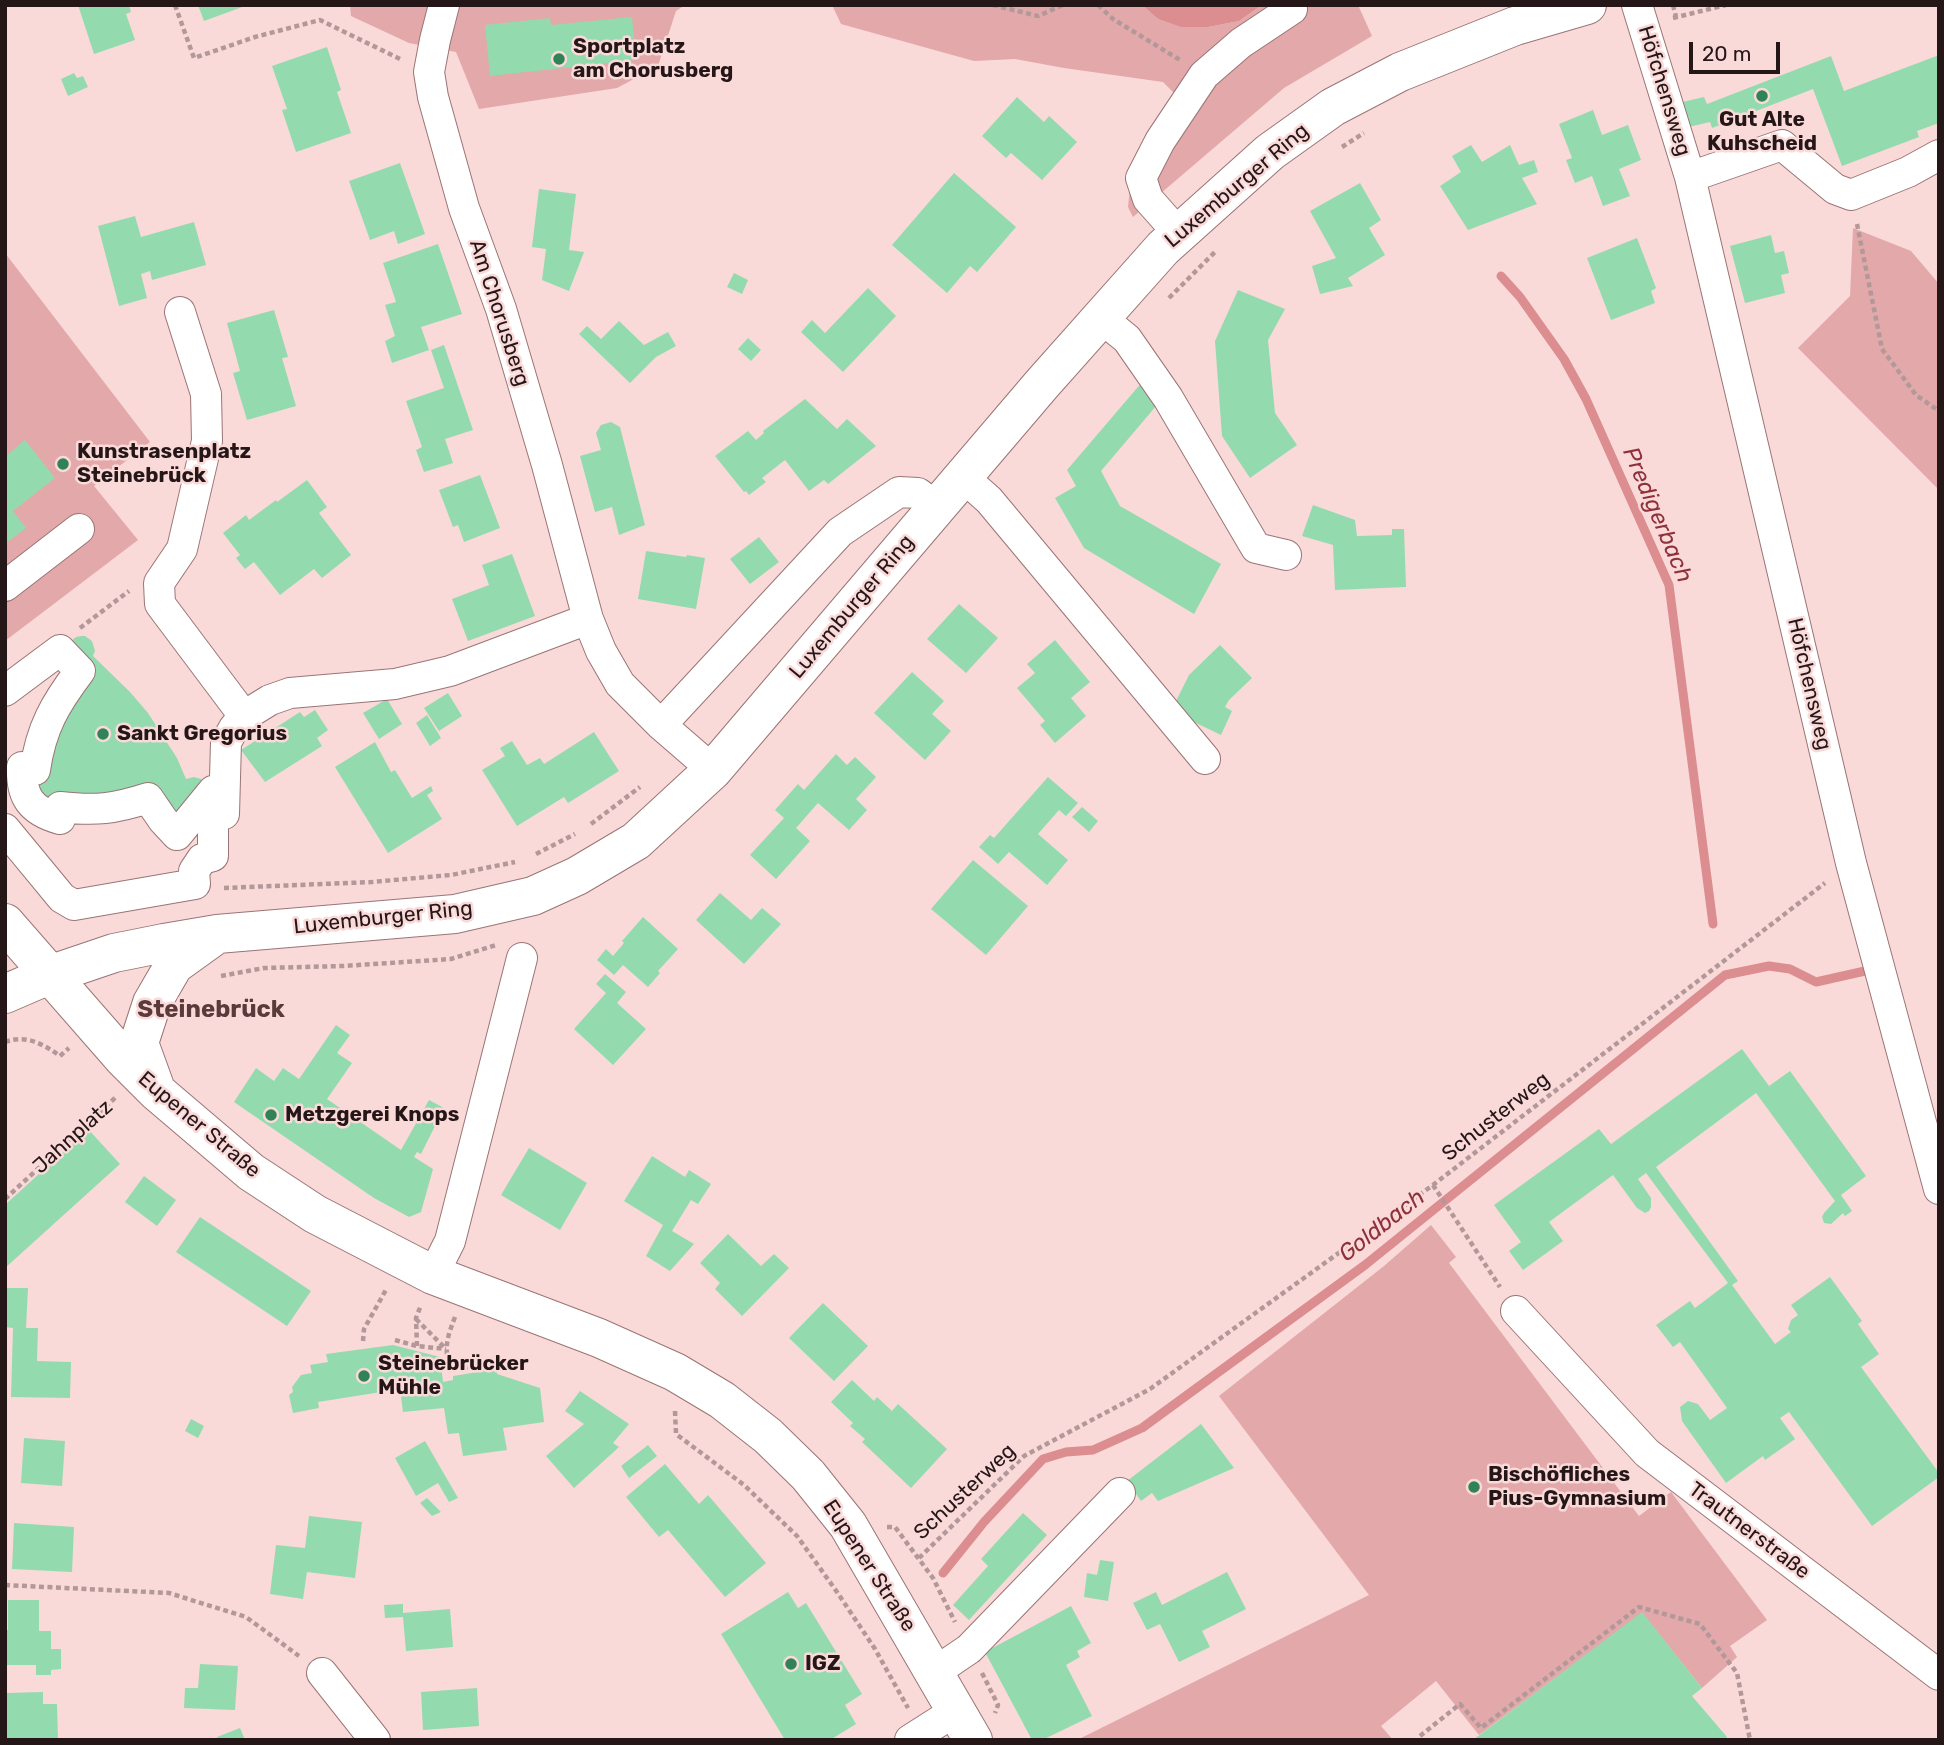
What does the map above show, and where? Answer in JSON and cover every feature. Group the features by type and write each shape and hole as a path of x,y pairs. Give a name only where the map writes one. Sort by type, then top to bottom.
{"main road":[{"name":"Luxemburger Ring","path":"49,975 126,950 217,934 454,914 533,896 577,876 636,841 713,770 1100,317 1163,248 1270,152 1333,107 1400,72 1515,26 1587,5"},
{"name":"Eupener Straße","path":"5,923 148,1084 251,1172 315,1214 433,1275 599,1338 675,1372 731,1407 768,1436 808,1475 848,1525 965,1725"},
{"path":"148,1084 139,1043 152,1003 174,965 217,934"},
{"path":"5,994 49,975"}],"street":[{"name":"Am Chorusberg","path":"444,5 429,72 433,97 464,208 501,309 547,465 588,620 601,651 620,684 661,725 713,770"},
{"name":"Höfchensweg","path":"1637,5 1690,177 1851,863 1939,1189"},
{"path":"1179,234 1148,199 1141,178 1160,141 1204,75 1241,44 1292,9"},
{"name":"Höfchensweg","path":"1690,177 1782,145 1835,188 1852,195"},
{"path":"1852,195 1908,172 1939,155"},
{"path":"180,312 206,394 207,441 182,549 159,583 160,604 244,716"},
{"path":"1100,317 1127,339 1168,398 1256,548 1286,555"},
{"path":"963,477 989,500 1205,759"},
{"path":"661,725 840,532 899,492 918,493 937,508"},
{"path":"5,586 79,529"},
{"path":"224,841 226,742 244,716 270,700 290,694 395,684 450,671 588,620"},
{"path":"5,691 60,650 80,670 61,694 49,716 35,770 22,767 25,793 32,805 46,815 60,819 60,807 118,808 148,798 177,835 213,792 213,856 202,859 194,871 195,884 75,905 62,898 5,829"},
{"path":"433,1275 450,1241 522,958"},
{"name":"Trautnerstraße","path":"1516,1311 1647,1453 1939,1675"},
{"path":"935,1672 969,1649 1120,1493"},
{"path":"322,1673 375,1740"},
{"path":"916,1736 965,1725"}],"path":[{"path":"175,5 194,58 255,37 320,20 429,72"},
{"path":"993,5 1038,16 1063,5"},
{"path":"1098,5 1113,19 1204,75"},
{"path":"1673,5 1676,17"},
{"path":"1852,195 1882,349 1916,395 1939,411"},
{"path":"54,654 50,650 134,587 159,583"},
{"path":"587,828 649,780"},
{"path":"534,855 576,833"},
{"path":"224,888 386,881 452,875 523,860"},
{"name":"Schusterweg","path":"919,1558 1024,1455 1150,1389 1433,1185 1851,863"},
{"path":"10,1032 15,1038"},
{"path":"5,1042 15,1038 28,1040 43,1045 60,1056"},
{"name":"Jahnplatz","path":"5,1199 148,1084"},
{"path":"1433,1185 1516,1311"},
{"path":"363,1344 364,1329 374,1311"},
{"path":"417,1346 416,1318 446,1349"},
{"path":"447,1338 449,1370 495,1363"},
{"path":"395,1340 446,1349"},
{"path":"675,1372 676,1434 744,1485 797,1536 875,1649 916,1736"},
{"path":"5,1585 169,1593 246,1617 322,1673"},
{"path":"1419,1739 1460,1704 1481,1728 1639,1607 1700,1624 1737,1673 1750,1740"}],"shaded area":[{"name":"Sportplatz am Chorusberg","path":"350,5 685,5 676,11 658,66 617,88 479,109 456,52 409,43 351,16"},
{"path":"832,5 1142,5 1158,19 1182,27 1208,27 1239,21 1262,5 1358,5 1372,36 1284,88 1133,217 1128,207 1131,178 1176,95 1163,82 1015,59 974,61 841,24"},
{"path":"1142,5 1262,5 1239,21 1208,27 1181,27 1158,19"},
{"path":"1853,228 1911,251 1939,284 1939,490 1798,348 1850,296"},
{"name":"Kunstrasenplatz Steinebrück","path":"5,253 150,442 94,486 138,540 5,641"},
{"name":"Bischöfliches Pius-Gymnasium","path":"1431,1225 1456,1257 1449,1263 1639,1516 1671,1492 1767,1620 1730,1646 1737,1657 1702,1688 1642,1613 1479,1735 1436,1681 1381,1726 1393,1740 1077,1740 1369,1595 1219,1396 1384,1266"}],"building":[{"path":"78,5 129,5 131,12 126,14 135,40 94,54"},
{"path":"198,5 245,5 245,6 204,21"},
{"path":"632,17 636,60 490,76 485,25 550,18 551,25"},
{"path":"327,47 341,90 337,92 351,133 296,152 282,110 287,109 272,66"},
{"path":"1939,55 1939,123 1917,131 1919,137 1842,166 1813,89 1712,128 1710,122 1684,128 1678,103 1704,97 1707,104 1831,56 1844,91"},
{"path":"74,73 77,78 83,76 88,87 68,96 61,79"},
{"path":"1017,97 1044,122 1049,116 1077,142 1042,180 1011,153 1006,158 982,136"},
{"path":"1593,110 1602,135 1628,125 1641,160 1619,169 1630,196 1603,206 1592,176 1575,183 1566,160 1572,158 1559,124"},
{"path":"1471,145 1482,162 1510,145 1519,165 1534,160 1538,172 1522,178 1537,204 1468,230 1440,186 1461,172 1452,156"},
{"path":"400,163 425,234 398,244 394,231 370,240 349,181"},
{"path":"954,173 1016,227 977,272 970,266 947,293 892,245"},
{"path":"1360,183 1381,220 1369,228 1385,255 1348,278 1353,286 1320,294 1312,266 1336,258 1310,211"},
{"path":"539,189 576,194 569,250 584,252 569,291 542,280 546,249 532,247"},
{"path":"135,216 141,237 194,222 206,265 152,280 150,271 141,274 147,298 119,306 98,226"},
{"path":"1771,235 1775,253 1784,251 1789,273 1781,275 1785,293 1745,303 1730,246"},
{"path":"1637,238 1656,288 1651,291 1655,303 1611,320 1587,258"},
{"path":"438,244 462,314 421,327 429,350 392,363 385,341 395,336 385,305 396,302 383,263"},
{"path":"734,273 748,280 742,294 727,287"},
{"path":"868,288 896,316 843,372 801,332 812,320 825,333"},
{"path":"1238,290 1285,309 1268,340 1275,413 1297,445 1250,478 1222,436 1215,341"},
{"path":"274,310 288,357 282,358 296,406 247,420 233,373 240,371 227,323"},
{"path":"619,321 644,345 668,332 676,346 656,357 630,383 579,334 587,326 601,339"},
{"path":"748,338 761,350 751,361 738,349"},
{"path":"444,345 473,430 445,439 453,463 424,472 416,450 422,447 406,401 444,388 431,350"},
{"path":"1143,381 1162,399 1101,471 1120,506 1221,564 1194,614 1084,548 1055,498 1076,486 1067,470"},
{"path":"805,399 837,429 847,419 876,446 828,484 824,480 809,491 785,460 762,478 766,482 749,495 744,492 715,456 748,431 756,440 763,431"},
{"path":"611,422 620,427 645,525 619,535 612,507 595,512 580,456 601,450 596,433 601,425"},
{"path":"25,440 55,478 13,511 26,528 5,544 5,457"},
{"path":"480,475 500,528 464,542 458,525 453,527 439,490"},
{"path":"307,480 327,507 319,513 351,555 322,578 314,569 280,595 254,562 245,569 236,558 240,555 223,533 246,515 249,520"},
{"path":"1313,505 1355,520 1357,536 1392,535 1392,529 1404,529 1406,587 1335,590 1333,545 1302,536"},
{"path":"759,537 779,562 750,584 730,559"},
{"path":"646,551 705,558 696,609 638,599"},
{"path":"512,554 535,616 468,641 452,599 489,585 482,565"},
{"path":"959,604 998,638 966,673 927,639"},
{"name":"Sankt Gregorius","path":"85,636 92,641 95,651 93,656 148,713 177,758 186,779 201,779 206,785 177,835 151,804 95,809 41,797 35,780 80,671 60,650 76,637"},
{"path":"1055,640 1090,682 1071,698 1086,716 1055,743 1040,725 1045,721 1017,688 1035,673 1027,664"},
{"path":"1220,645 1252,678 1225,707 1232,711 1221,735 1171,711 1189,675"},
{"path":"912,672 944,701 932,714 951,731 925,760 874,713"},
{"path":"448,693 462,716 439,731 424,708"},
{"path":"387,699 402,724 379,739 363,713"},
{"path":"315,710 328,730 317,738 322,746 265,782 241,750 300,712 304,717"},
{"path":"427,715 441,738 430,746 416,723"},
{"path":"594,732 619,771 568,803 564,797 517,826 482,770 505,756 500,748 512,741 527,765 540,758 544,764"},
{"path":"375,742 391,772 395,770 412,798 431,786 433,791 427,795 442,819 388,853 335,767"},
{"path":"836,754 847,765 855,757 876,777 856,799 867,810 849,830 818,803 796,828 810,841 776,879 750,855 784,818 775,810 798,784 804,790"},
{"path":"1048,777 1078,803 1066,816 1059,810 1038,834 1068,860 1047,885 1009,852 998,864 979,847 990,835 994,838"},
{"path":"1082,807 1098,821 1089,832 1072,817"},
{"path":"973,860 1028,906 986,955 931,909"},
{"path":"720,893 751,920 762,908 781,924 744,964 696,920"},
{"path":"643,917 678,949 648,987 623,965 614,975 597,960 606,949 613,956"},
{"path":"605,974 626,992 617,1003 646,1029 613,1065 574,1029 606,993 596,984"},
{"path":"336,1025 350,1035 337,1053 352,1063 327,1099 401,1150 429,1100 444,1108 421,1154 417,1152 414,1157 433,1169 421,1212 409,1217 374,1198 234,1102 256,1068 274,1081 283,1068 299,1079"},
{"path":"1742,1049 1769,1086 1790,1071 1866,1176 1841,1195 1852,1211 1845,1216 1843,1213 1831,1224 1824,1223 1824,1213 1835,1201 1756,1093 1656,1167 1738,1281 1732,1285 1775,1344 1791,1332 1788,1329 1791,1320 1798,1315 1791,1305 1830,1277 1862,1321 1858,1324 1879,1354 1861,1367 1939,1473 1939,1477 1872,1526 1789,1412 1780,1418 1795,1439 1765,1460 1763,1456 1726,1483 1682,1421 1680,1407 1688,1401 1698,1404 1710,1420 1727,1408 1680,1342 1673,1347 1656,1325 1690,1301 1695,1308 1728,1283 1646,1173 1638,1179 1651,1198 1649,1211 1645,1213 1637,1208 1613,1175 1549,1222 1563,1241 1523,1270 1509,1251 1521,1242 1494,1205 1599,1129 1611,1144"},
{"path":"88,1129 120,1164 5,1268 5,1205"},
{"path":"529,1148 587,1183 560,1230 501,1195"},
{"path":"652,1156 685,1177 689,1170 711,1184 698,1204 691,1200 672,1231 694,1244 670,1271 646,1256 663,1225 624,1201"},
{"path":"144,1176 176,1200 157,1226 125,1202"},
{"path":"200,1217 311,1291 287,1326 176,1252"},
{"path":"728,1234 761,1266 774,1254 789,1268 742,1316 715,1289 720,1283 700,1263"},
{"path":"5,1288 28,1288 26,1328 38,1328 37,1361 71,1362 70,1398 11,1397 13,1328 5,1327"},
{"path":"823,1303 868,1346 834,1381 789,1338"},
{"path":"393,1345 440,1357 443,1382 453,1380 453,1376 497,1369 497,1374 540,1388 544,1422 503,1428 507,1450 463,1456 459,1433 448,1434 444,1408 403,1412 400,1389 318,1402 319,1408 293,1413 289,1395 293,1392 292,1387 301,1375 312,1373 310,1365 328,1362 326,1354"},
{"path":"852,1380 874,1401 877,1397 892,1411 898,1404 947,1449 911,1488 862,1442 865,1439 850,1426 853,1423 831,1402"},
{"path":"580,1391 629,1424 613,1443 619,1447 574,1488 546,1456 584,1424 565,1411"},
{"path":"191,1419 204,1426 198,1438 185,1431"},
{"path":"1201,1424 1234,1468 1158,1501 1152,1493 1141,1501 1127,1481"},
{"path":"24,1438 65,1441 62,1486 21,1483"},
{"path":"425,1441 458,1498 449,1502 438,1483 416,1496 395,1458"},
{"path":"648,1445 657,1456 629,1478 621,1466"},
{"path":"665,1464 699,1504 708,1495 766,1563 725,1597 668,1530 659,1537 626,1497"},
{"path":"427,1498 441,1512 432,1516 420,1503"},
{"path":"1023,1513 1047,1535 969,1620 953,1605 988,1566 981,1559"},
{"path":"309,1516 362,1522 355,1578 307,1572 303,1599 270,1594 276,1545 305,1548"},
{"path":"14,1523 74,1527 72,1572 12,1569"},
{"path":"1100,1560 1114,1562 1108,1601 1084,1597 1087,1573 1097,1575"},
{"path":"1227,1572 1246,1609 1202,1631 1210,1647 1179,1662 1160,1624 1147,1630 1133,1603 1156,1592 1162,1605"},
{"name":"IGZ","path":"788,1592 798,1608 806,1603 862,1694 845,1705 856,1724 830,1740 785,1740 721,1634"},
{"path":"8,1600 39,1600 39,1631 51,1631 51,1649 61,1649 61,1669 51,1670 51,1675 36,1675 36,1665 5,1665"},
{"path":"403,1604 403,1613 450,1609 453,1647 406,1651 403,1617 385,1618 384,1605"},
{"path":"1071,1606 1091,1643 1077,1651 1080,1657 1066,1665 1092,1716 1042,1740 1032,1740 985,1652"},
{"path":"1642,1612 1702,1688 1692,1696 1727,1737 1724,1740 1473,1740"},
{"path":"200,1664 238,1666 235,1710 184,1708 185,1688 198,1688"},
{"path":"477,1688 479,1726 423,1730 421,1692"},
{"path":"43,1692 43,1704 57,1704 58,1740 5,1740 6,1693"},
{"path":"240,1728 245,1740 218,1740 217,1737"}],"waterway":[{"name":"Predigerbach","path":"1501,276 1520,297 1564,359 1586,399 1669,585 1713,924"},
{"name":"Goldbach","path":"943,1573 984,1522 1043,1459 1066,1452 1093,1450 1142,1428 1365,1265 1725,975 1769,966 1790,969 1816,982 1865,971"}],"place":[{"name":"Sportplatz am Chorusberg","path":"559,59"},
{"name":"Gut Alte Kuhscheid","path":"1762,96"},
{"name":"Kunstrasenplatz Steinebrück","path":"63,464"},
{"name":"Sankt Gregorius","path":"103,734"},
{"name":"Metzgerei Knops","path":"271,1115"},
{"name":"Steinebrücker Mühle","path":"364,1376"},
{"name":"Bischöfliches Pius-Gymnasium","path":"1474,1487"},
{"name":"IGZ","path":"791,1664"}],"district":[{"name":"Steinebrück","path":"211,1010"}]}
